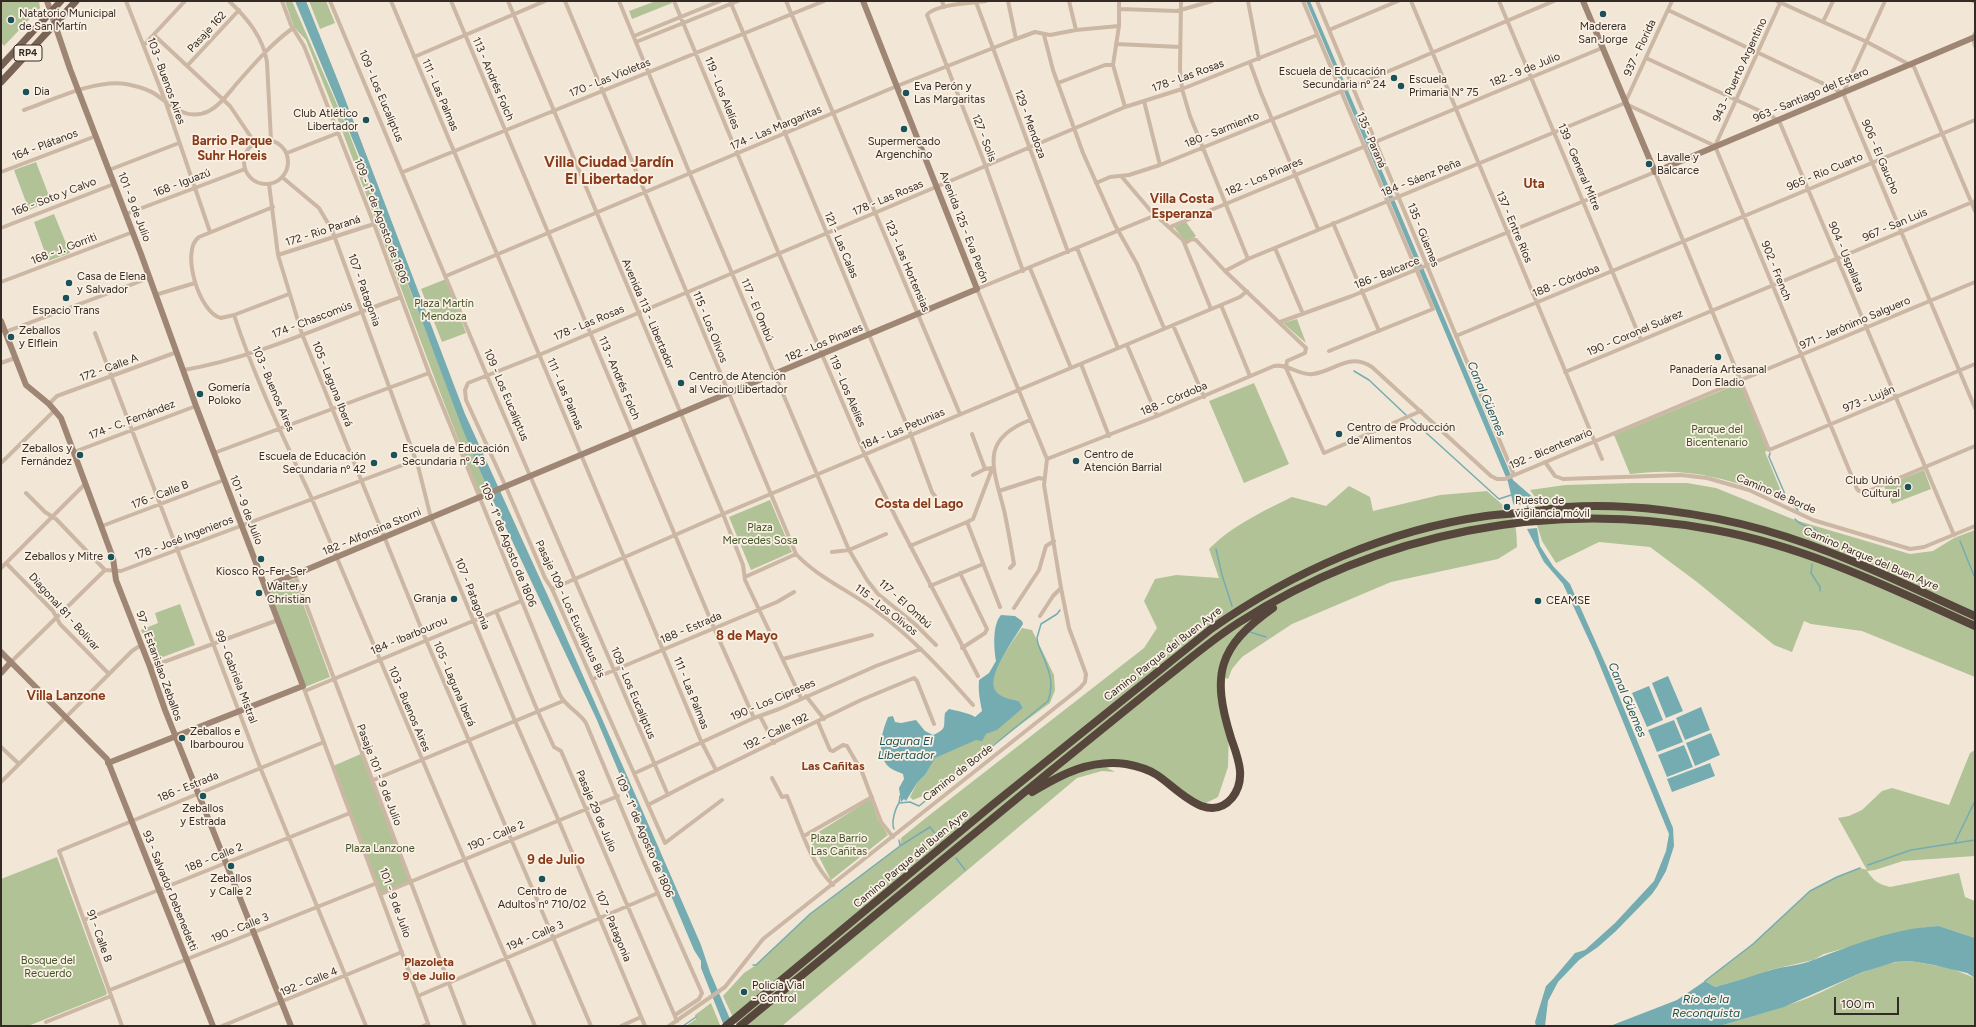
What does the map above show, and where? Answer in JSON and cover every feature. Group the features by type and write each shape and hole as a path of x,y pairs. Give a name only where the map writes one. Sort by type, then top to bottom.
{"highway":[{"name":"Camino Parque del Buen Ayre","path":"726,1026 991,806 1168,663 1226,619 1305,572 1385,540 1441,525 1486,516 1533,512 1567,507 1613,507 1681,513 1744,525 1824,549 1975,616"},
{"name":"Camino Parque del Buen Ayre","path":"740,1026 1009,805 1221,635 1263,608 1328,574 1390,550 1416,542 1472,529 1515,522 1574,518 1621,519 1679,524 1733,533 1829,562 1975,626"},
{"path":"1009,805 1066,772 1082,766 1112,763 1130,765 1152,772 1193,803 1200,806 1215,808 1225,804 1238,788 1241,775 1239,761 1226,718 1221,695 1222,672 1228,654 1242,632 1255,621 1328,574"}],"main road":[{"name":"RP4","path":"1,66 61,1"},
{"name":"RP4","path":"1,82 76,1"}],"street":[{"name":"101 - 9 de Julio","path":"47,1 78,91 126,214 196,406 304,688 429,1025"},
{"name":"103 - Buenos Aires","path":"126,1 166,103 194,189 210,232"},
{"path":"144,46 185,1"},
{"path":"229,1 239,10 252,27 265,52 267,62 272,140"},
{"name":"109 - 1° de Agosto de 1806","path":"282,1 293,28 304,46 374,224 429,373 563,701 581,715 586,723 702,995 675,1014"},
{"name":"109 - Los Eucaliptus","path":"330,1 403,172 487,376 668,795"},
{"name":"111 - Las Palmas","path":"391,1 664,649 701,741 716,770"},
{"name":"113 - Andrés Folch","path":"451,1 674,535 754,718"},
{"name":"Avenida 113 - Libertador","path":"508,1 723,514 743,565 745,577 758,610 801,698"},
{"path":"414,57 545,1"},
{"name":"115 - Los Olivos","path":"565,1 796,554 811,566 876,610 921,649 973,705"},
{"name":"117 - El Ombú","path":"619,1 774,375 850,550 867,580 878,594 915,624 936,645"},
{"name":"119 - Los Alelíes","path":"674,1 779,254 865,455 930,586 978,676"},
{"path":"634,36 720,1"},
{"path":"636,42 683,24 731,2 738,1"},
{"name":"123 - Las Hortensias","path":"786,1 960,414"},
{"name":"170 - Las Violetas","path":"403,172 824,1"},
{"name":"Avenida 125 - Eva Perón","path":"863,1 938,187 977,289 1047,459"},
{"path":"942,1 944,7 986,1"},
{"path":"1008,1 1016,39"},
{"path":"1069,1 1076,30"},
{"path":"1120,1 1119,26 1113,65 1125,107"},
{"path":"1181,1 1180,47 1182,89 1203,147 1248,258"},
{"path":"1120,9 1181,11 1212,1"},
{"path":"1248,1 1259,59"},
{"name":"135 - Paraná","path":"1303,1 1389,201 1433,309 1379,331"},
{"name":"135 - Güemes","path":"1317,1 1397,198 1514,475"},
{"path":"1328,30 1398,1"},
{"name":"137 - Entre Ríos","path":"1411,1 1602,459"},
{"name":"139 - General Mitre","path":"1499,1 1641,340"},
{"name":"180 - Sarmiento","path":"1096,183 1110,177 1122,177 1160,165 1341,91 1554,1"},
{"path":"1583,1 1741,380"},
{"name":"937 - Florida","path":"1625,103 1672,1"},
{"path":"1823,22 1833,1"},
{"path":"1668,10 1758,51 1843,93 1885,1"},
{"name":"121 - Las Calas","path":"731,2 743,34 911,434 932,492 935,496"},
{"name":"129 - Mendoza","path":"976,2 994,47 1029,148 1068,252"},
{"path":"1780,2 1866,42 1914,67 1973,202 1975,211"},
{"name":"943 - Puerto Argentino","path":"1715,146 1780,2"},
{"name":"127 - Solis","path":"944,7 928,14 947,68 986,167 1023,271"},
{"name":"Pasaje 162","path":"187,66 239,10"},
{"name":"174 - Las Margaritas","path":"446,276 897,86 947,68 994,47 1035,32 1044,35 1119,26"},
{"path":"24,110 78,91 110,83 126,84 148,90 180,111 195,115 208,112 223,99 278,39 293,28"},
{"path":"154,35 230,106 255,143"},
{"path":"1044,35 1058,83 1074,129 1096,183 1118,231 1137,264 1164,328"},
{"name":"178 - Las Rosas","path":"468,383 539,355 590,332 875,214 1125,107 1182,89 1317,35"},
{"path":"1974,36 1975,46"},
{"name":"963 - Santiago del Estero","path":"1655,172 1912,65 1974,36"},
{"path":"1116,44 1180,47"},
{"name":"182 - 9 de Julio","path":"1365,146 1602,48"},
{"path":"1646,58 1778,120"},
{"path":"1250,63 1318,229"},
{"path":"1058,83 1105,65 1113,65"},
{"name":"906 - El Gaucho","path":"1843,93 1975,408"},
{"path":"1144,100 1160,165"},
{"path":"1625,103 1715,146"},
{"name":"184 - Sáenz Peña","path":"1225,271 1248,258 1625,103"},
{"name":"904 - Uspallata","path":"1778,120 1782,125 1895,398 1954,535"},
{"name":"965 - Río Cuarto","path":"1683,241 1975,120"},
{"path":"287,153 338,134"},
{"name":"164 - Plátanos","path":"1,172 96,136"},
{"path":"263,140 272,140 281,145 287,153 288,167 282,177 269,184 263,184 252,179 245,169 244,163 246,152 255,143 263,140"},
{"path":"109,170 179,143"},
{"name":"182 - Los Pinares","path":"1170,227 1365,146"},
{"name":"902 - French","path":"1715,146 1857,489 1862,492 1924,466"},
{"name":"168 - Iguazú","path":"126,214 245,169"},
{"name":"186 - Balcarce","path":"1280,322 1426,267 1655,172"},
{"name":"107 - Patagonia","path":"282,177 319,208 327,219 335,237 416,460 431,518 515,721 645,1026"},
{"path":"1122,177 1156,215 1185,243 1211,309"},
{"name":"166 - Soto y Calvo","path":"1,228 114,184"},
{"name":"105 - Laguna Iberá","path":"269,184 278,255 302,334 426,640 591,1026"},
{"name":"967 - San Luis","path":"1711,311 1973,202"},
{"path":"273,207 199,237 193,243 192,254 195,283 211,313 221,318 234,315 289,294"},
{"name":"182 - Los Pinares","path":"487,495 1156,215"},
{"path":"1329,351 1379,331 1333,223"},
{"name":"172 - Rio Paraná","path":"278,255 374,224"},
{"name":"168 - J. Gorriti","path":"1,282 132,232"},
{"path":"1185,243 1195,239 1225,271 1306,348 1304,354 1287,361 1286,367 1324,453 1421,411"},
{"name":"188 - Córdoba","path":"1456,336 1683,241"},
{"path":"1077,248 1118,348"},
{"path":"1275,248 1303,314"},
{"path":"1030,268 1070,368"},
{"path":"5,332 149,278"},
{"name":"971 - Jerónimo Salguero","path":"1741,380 1975,282"},
{"path":"155,295 195,283"},
{"name":"184 - Las Petunias","path":"552,589 574,578 865,455 911,434 1240,297 1247,291"},
{"name":"174 - Chascomús","path":"184,370 213,365 248,354 401,297"},
{"path":"1221,305 1250,376"},
{"name":"190 - Coronel Suárez","path":"1565,372 1711,311"},
{"name":"103 - Buenos Aires","path":"234,315 248,354 279,429 312,499 421,760 535,1026"},
{"name":"97 - Estanislao Zeballos","path":"1,321 26,385 55,409 61,418 113,558 116,580 175,736 291,1026"},
{"path":"1173,325 1204,397"},
{"name":"99 - Gabriela Mistral","path":"95,333 113,376 132,430 260,767 366,1026"},
{"path":"1127,345 1157,416"},
{"name":"172 - Calle A","path":"49,404 57,396 177,352"},
{"path":"1,363 15,358"},
{"name":"192 - Bicentenario","path":"1286,367 1308,375 1318,373 1347,362 1362,362 1377,371 1491,476 1498,479 1505,479 1741,380"},
{"path":"1081,364 1109,436"},
{"name":"973 - Luján","path":"1741,380 1769,450 1975,364"},
{"name":"188 - Córdoba","path":"1047,459 1109,436 1204,397 1250,376 1277,366 1286,367"},
{"path":"214,453 429,373"},
{"name":"Pasaje 109 - Los Eucaliptus Bis","path":"468,383 465,390 466,400 503,488 545,578 552,589 666,843 722,800"},
{"name":"174 - C. Fernández","path":"74,452 196,406"},
{"path":"1,463 55,409"},
{"path":"910,546 967,522 973,518 980,496 992,468 994,451 998,441 1014,426 1030,420"},
{"path":"972,434 985,469"},
{"path":"1924,466 1975,446"},
{"name":"Camino de Borde","path":"669,1026 720,990 760,942 1083,685 1086,678 1086,669 1069,628 1061,588 1044,479 1047,459"},
{"name":"178 - José Ingenieros","path":"114,572 121,571 178,550 416,460"},
{"name":"Camino de Borde","path":"1545,462 1553,474 1563,479 1681,475 1722,482 1756,493 1807,518 1910,549 1924,547 1975,526"},
{"path":"973,475 985,469 992,468"},
{"path":"992,468 999,491 1014,564 1010,568"},
{"path":"999,491 1039,478 1044,479"},
{"name":"176 - Calle B","path":"102,526 224,480"},
{"path":"1,568 85,484"},
{"path":"26,493 45,512 53,517 105,570 114,572"},
{"name":"182 - Alfonsina Storni","path":"265,587 336,559 487,495"},
{"path":"967,522 1000,607"},
{"path":"832,552 850,550 886,534"},
{"path":"1014,608 1039,570 1046,546 1054,541"},
{"path":"745,577 796,554"},
{"name":"Diagonal 81 - Bolivar","path":"6,563 54,611 60,624 109,674"},
{"path":"930,586 983,564"},
{"path":"1,673 105,570"},
{"path":"960,573 987,630 985,633 962,648"},
{"name":"Pasaje 101 - 9 de Julio","path":"295,575 464,1026"},
{"path":"1040,616 1053,596 1061,588"},
{"name":"188 - Estrada","path":"593,679 777,602 794,592"},
{"name":"184 - Ibarbourou","path":"108,763 239,710 333,679 521,601"},
{"name":"Pasaje 29 de Julio","path":"496,611 554,747 561,751 584,809 677,1021"},
{"path":"150,667 278,620"},
{"path":"783,659 872,635"},
{"path":"1,782 132,651 141,645"},
{"name":"190 - Los Cipreses","path":"635,773 701,741 754,718 876,666 921,649"},
{"name":"93 - Salvador Debenedetti","path":"1,652 103,755 108,763 213,1026"},
{"name":"192 - Calle 192","path":"648,805 716,770 862,700 914,678 917,681 934,724"},
{"path":"806,696 824,719"},
{"path":"371,781 563,701"},
{"path":"760,716 774,743"},
{"path":"818,722 827,746 832,751 843,745 847,746 859,767 882,822 893,837"},
{"name":"186 - Estrada","path":"59,852 260,767 324,742"},
{"path":"1,747 19,764"},
{"path":"772,778 782,797 787,796 819,869 833,885"},
{"name":"190 - Calle 2","path":"381,894 558,819 618,796"},
{"path":"804,836 872,796"},
{"name":"188 - Calle 2","path":"84,920 350,813"},
{"name":"91 - Calle B","path":"59,852 122,1026"},
{"name":"190 - Calle 3","path":"110,990 377,884"},
{"name":"194 - Calle 3","path":"418,996 658,893"},
{"name":"192 - Calle 4","path":"222,1026 346,977 402,952"},
{"path":"46,1022 111,996"},
{"path":"621,1026 642,1017"},
{"path":"423,1026 429,1025"}],"green space":[{"path":"1,1 39,1 40,8 4,46 1,42"},
{"path":"285,1 292,1 345,123 488,491 482,494 479,493 436,382 340,125 306,40 294,27"},
{"path":"309,1 326,1 335,23 320,29"},
{"path":"656,1 671,1 672,3 632,19 629,11"},
{"path":"36,162 51,201 29,210 14,170"},
{"path":"54,214 70,253 48,261 34,222"},
{"path":"1186,222 1196,236 1186,242 1174,227"},
{"name":"Plaza Martín Mendoza","path":"446,279 466,333 442,342 421,289"},
{"path":"1297,319 1306,343 1283,323"},
{"path":"1254,383 1289,464 1244,483 1209,401"},
{"name":"Parque del Bicentenario","path":"1740,383 1768,450 1765,452 1785,501 1744,485 1701,475 1667,472 1630,474 1614,435"},
{"name":"Club Unión Cultural","path":"1924,470 1931,489 1892,504 1884,486"},
{"path":"1687,483 1716,488 1795,520 1910,554 1933,551 1954,538 1975,530 1975,677 1862,631 1811,624 1804,621 1792,652 1774,645 1697,582 1650,547 1599,542 1556,563 1542,541 1533,512 1537,500 1530,490 1565,485"},
{"path":"1349,486 1370,497 1373,511 1440,495 1487,491 1511,514 1516,527 1517,547 1498,559 1391,582 1292,624 1242,657 1232,669 1228,679 1221,676 1229,730 1228,767 1218,797 1200,806 1148,770 1100,764 1115,772 1102,771 1077,778 782,1026 737,1026 723,996 744,973 756,965 810,914 900,846 901,838 1144,648 1157,628 1144,601 1155,579 1176,575 1219,578 1209,549 1218,540 1248,520 1292,497 1326,506"},
{"name":"Plaza Mercedes Sosa","path":"770,500 792,552 751,570 729,517"},
{"path":"294,579 330,677 305,687 269,589"},
{"path":"180,604 195,645 155,660 152,657 141,630 158,623 155,613"},
{"path":"1022,628 1032,630 1054,675 1055,690 1050,703 975,758 935,791 913,800 910,797 917,783 925,775 935,757 997,729 1023,708 1019,701 1005,698 996,693 993,684 994,676 1002,658"},
{"path":"1975,750 1975,856 1903,861 1867,871 1877,882 1890,887 1959,873 1965,897 1975,901 1975,938 1939,926 1926,927 1824,954 1813,960 1770,970 1759,975 1715,987 1705,981 1753,944 1810,891 1837,877 1860,868 1867,870 1838,818 1849,816 1862,810 1882,791 1892,788 1949,805 1970,753"},
{"name":"Plaza Lanzone","path":"361,754 410,882 381,894 333,766"},
{"name":"Plaza Barrio Las Cañitas","path":"871,799 878,820 888,835 831,880 809,838"},
{"name":"Bosque del Recuerdo","path":"57,857 107,993 106,995 28,1026 1,1026 1,879"},
{"path":"1910,961 1950,968 1975,978 1975,1026 1720,1026 1808,998 1870,969 1896,962"},
{"path":"711,1003 720,1025 686,1026 696,1019 695,1015"}],"water":[{"path":"295,1 306,1 342,91 465,414 552,605 650,828 701,945 710,972 733,1026 724,1026 701,968 701,961 694,950 596,718 488,490 463,430 364,167"},
{"name":"Canal Güemes","path":"1306,1 1310,1 1513,480 1536,500 1535,503 1514,505 1513,503 1508,482"},
{"name":"Canal Güemes","path":"1537,528 1540,546 1553,566 1570,584 1609,672 1673,828 1674,846 1666,871 1652,894 1616,931 1598,947 1579,960 1558,982 1548,1001 1545,1026 1536,1026 1535,1022 1546,986 1575,953 1585,950 1615,923 1654,881 1666,851 1669,834 1594,651 1563,584 1544,562 1527,529"},
{"name":"Laguna El Libertador","path":"1001,615 1015,616 1022,621 1023,624 998,667 993,684 997,693 1006,698 1019,701 1023,708 997,730 986,734 982,741 976,740 935,758 925,775 917,783 906,801 904,799 901,802 899,788 904,779 903,774 889,767 882,756 882,736 888,717 893,716 895,722 901,723 916,720 925,731 933,735 943,729 945,713 949,709 975,717 982,711 979,680 989,673 996,661 994,644 995,631 998,619"},
{"path":"1668,676 1683,711 1666,718 1652,683"},
{"path":"1649,686 1663,720 1647,727 1632,693"},
{"path":"1701,707 1710,730 1685,740 1676,718"},
{"path":"1674,720 1683,742 1657,752 1648,730"},
{"path":"1711,733 1720,755 1695,766 1686,743"},
{"path":"1684,745 1693,767 1667,777 1658,755"},
{"path":"1710,763 1715,776 1672,792 1667,779"},
{"name":"Río de la Reconquista","path":"1939,926 1975,938 1975,978 1967,973 1934,965 1910,961 1895,962 1863,972 1784,1007 1720,1026 1610,1026 1677,1000 1705,981 1715,987 1771,970 1808,962 1874,938 1906,930"}],"waterway":[{"path":"1354,371 1369,380 1406,415"},
{"path":"1411,419 1499,499 1511,495"},
{"path":"1770,453 1769,457 1787,499 1798,510"},
{"name":"Canal Güemes","path":"1527,502 1528,510"},
{"path":"1795,519 1802,525 1817,531 1821,540"},
{"path":"1960,541 1975,578"},
{"path":"1216,549 1222,575 1232,606"},
{"path":"1812,564 1811,573 1820,587 1820,591"},
{"path":"894,829 894,816 899,803 910,802 919,806 1048,701 1051,686 1049,672 1037,638 1041,624 1057,614 1060,610"},
{"path":"1250,632 1266,637"},
{"path":"899,803 900,796"},
{"path":"1955,842 1975,801"},
{"path":"753,965 756,965 810,914 900,846 930,827 941,841"},
{"path":"899,840 900,846"},
{"path":"1868,865 1911,850 1975,840"},
{"path":"956,858 965,870"},
{"path":"1705,981 1753,944 1810,891 1837,877 1860,868"},
{"path":"683,1026 696,1017"}],"place":[{"name":"Maderera San Jorge","path":"1603,14"},
{"name":"Natatorio Municipal de San Martín","path":"11,20"},
{"name":"Escuela de Educación Secundaria nº 24","path":"1394,78"},
{"name":"Escuela Primaria N° 75","path":"1401,86"},
{"name":"Dia","path":"26,92"},
{"name":"Eva Perón y Las Margaritas","path":"906,93"},
{"name":"Club Atlético Libertador","path":"366,120"},
{"name":"Supermercado Argenchino","path":"904,129"},
{"name":"Lavalle y Balcarce","path":"1649,164"},
{"name":"Casa de Elena y Salvador","path":"69,283"},
{"name":"Espacio Trans","path":"66,298"},
{"name":"Zeballos y Elflein","path":"11,337"},
{"name":"Panadería Artesanal Don Eladio","path":"1718,357"},
{"name":"Centro de Atención al Vecino Libertador","path":"681,383"},
{"name":"Gomería Poloko","path":"200,394"},
{"name":"Centro de Producción de Alimentos","path":"1339,434"},
{"name":"Zeballos y Fernández","path":"80,455"},
{"name":"Escuela de Educación Secundaria nº 43","path":"394,455"},
{"name":"Centro de Atención Barrial","path":"1076,461"},
{"name":"Escuela de Educación Secundaria nº 42","path":"374,463"},
{"name":"Club Unión Cultural","path":"1908,487"},
{"name":"Puesto de vigilancia móvil","path":"1507,507"},
{"name":"Zeballos y Mitre","path":"111,557"},
{"name":"Kiosco Ro-Fer-Ser","path":"261,559"},
{"name":"Walter y Christian","path":"259,593"},
{"name":"Granja","path":"454,599"},
{"name":"CEAMSE","path":"1538,601"},
{"name":"Zeballos e Ibarbourou","path":"182,738"},
{"name":"Zeballos y Estrada","path":"203,796"},
{"name":"Zeballos y Calle 2","path":"231,866"},
{"name":"Centro de Adultos nº 710/02","path":"542,879"},
{"name":"Policía Vial - Control","path":"744,992"}],"district":[{"name":"Barrio Parque Suhr Horeis","path":"232,148"},
{"name":"Villa Ciudad Jardín El Libertador","path":"609,172"},
{"name":"Uta","path":"1534,184"},
{"name":"Villa Costa Esperanza","path":"1182,206"},
{"name":"Costa del Lago","path":"919,504"},
{"name":"8 de Mayo","path":"747,636"},
{"name":"Villa Lanzone","path":"66,696"},
{"name":"Las Cañitas","path":"833,766"},
{"name":"9 de Julio","path":"556,860"},
{"name":"Plazoleta 9 de Julio","path":"429,969"}]}
